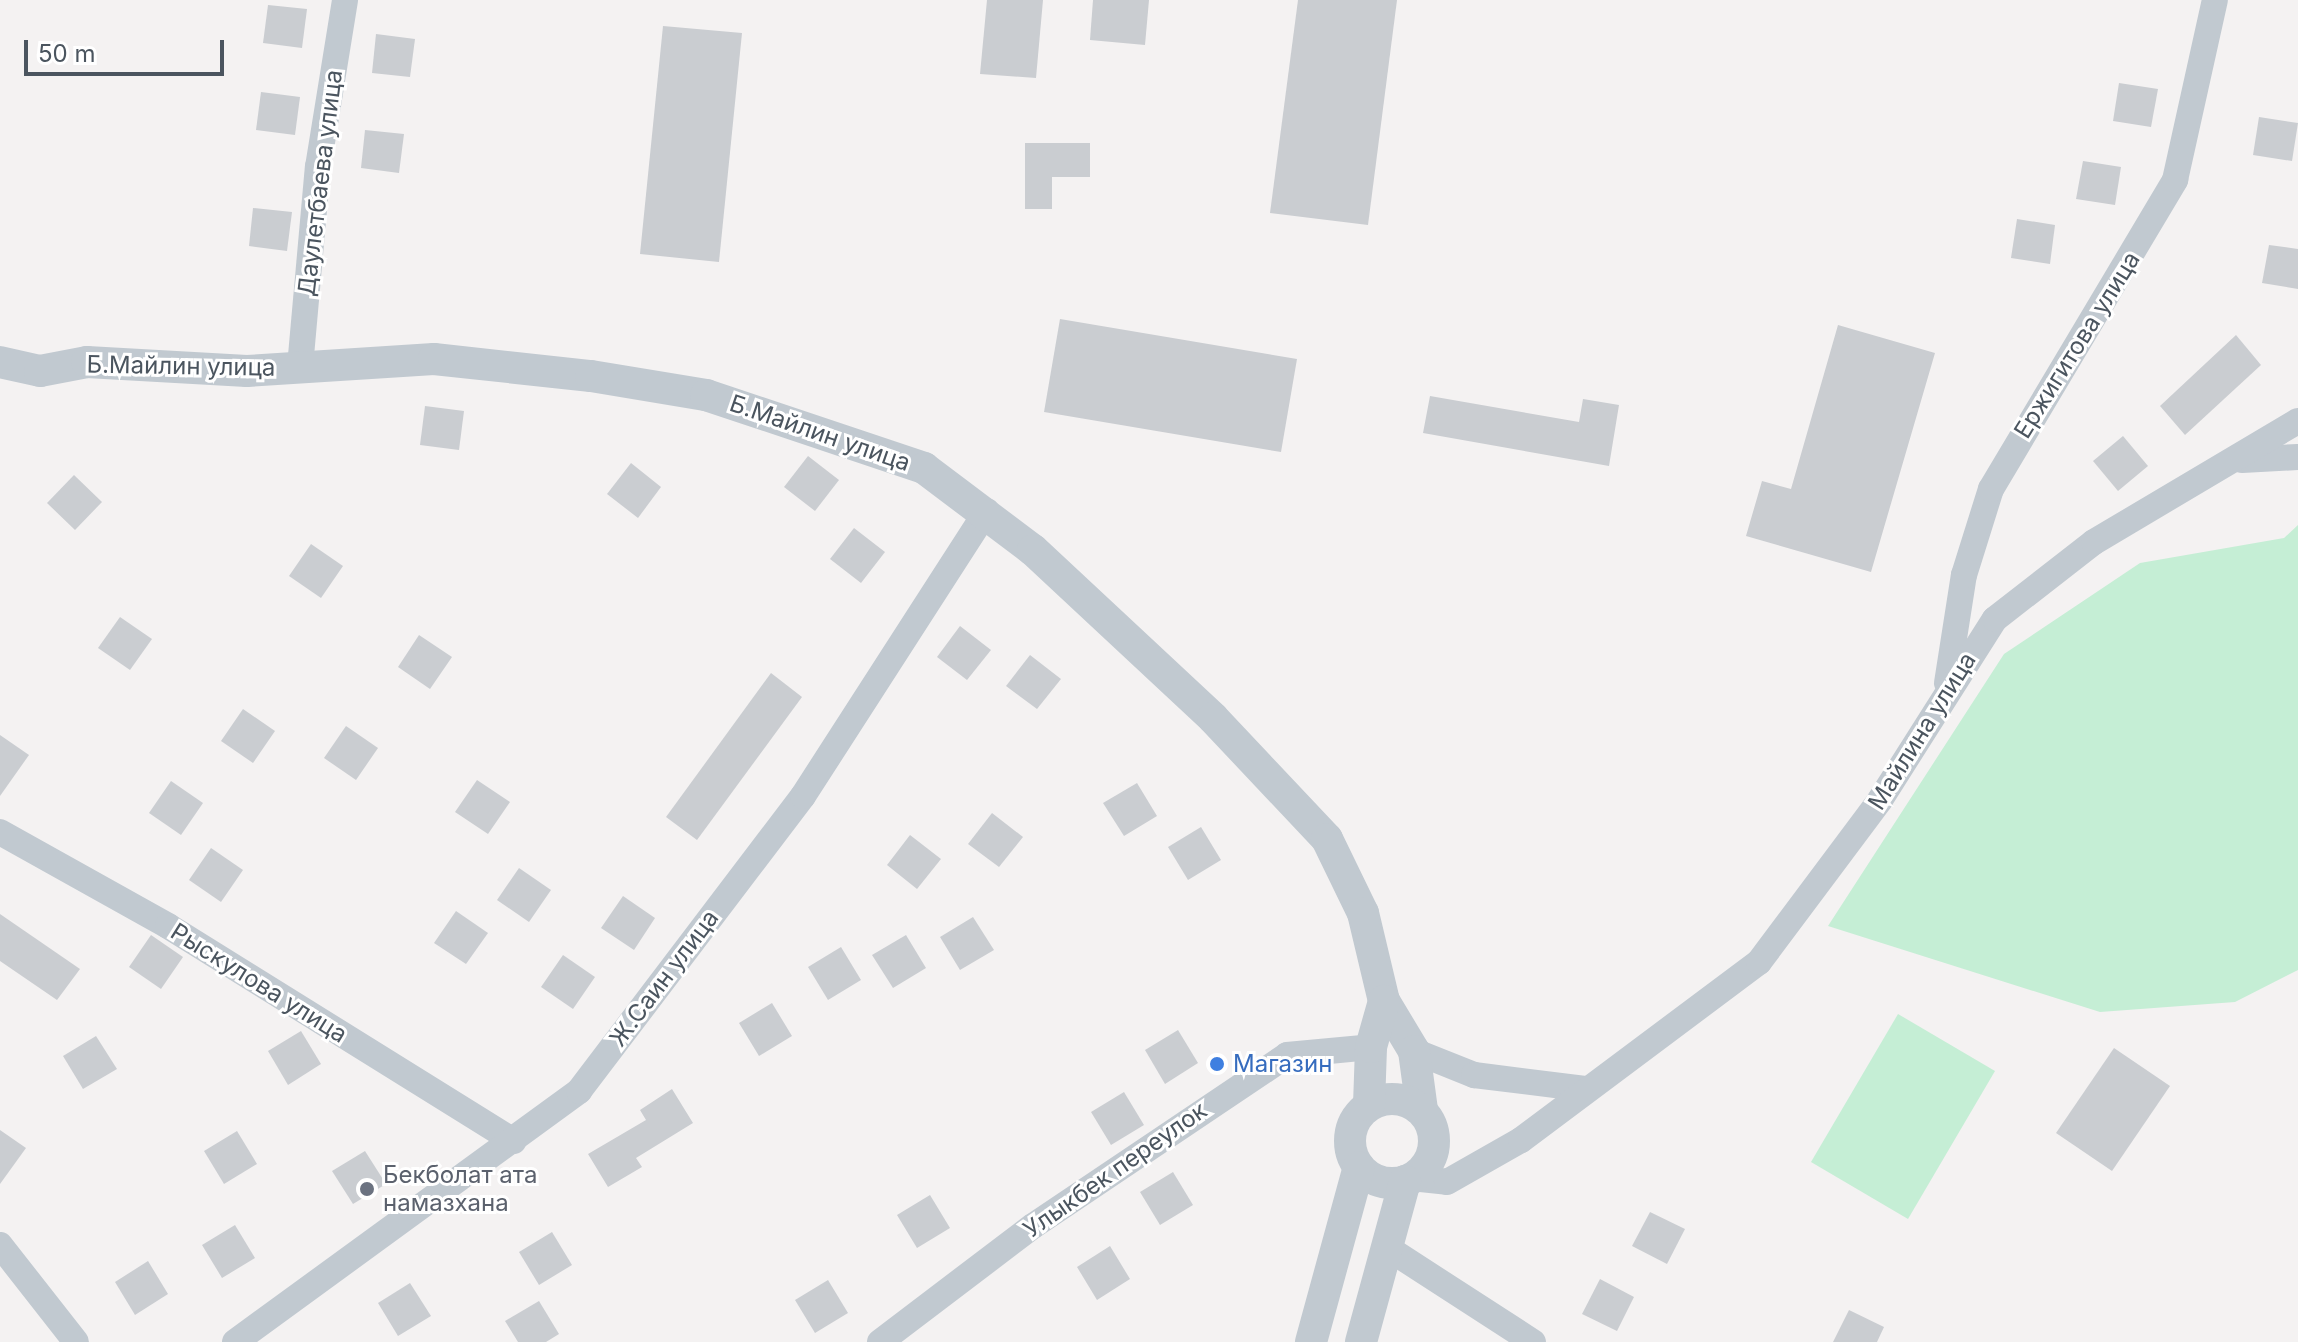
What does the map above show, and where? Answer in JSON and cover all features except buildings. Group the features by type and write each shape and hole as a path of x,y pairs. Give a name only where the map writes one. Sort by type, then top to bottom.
{"street":[{"name":"Даулетбаева улица","path":"300,367 318,167 345,0"},
{"name":"Ержигитова улица","path":"1946,691 1964,575 1991,489 2175,180 2215,0"},
{"name":"Б.Майлин улица","path":"0,362 40,371 87,362 300,367 434,359 706,395 924,468 987,511 1213,718 1327,839 1363,913 1384,1001 1414,1051 1422,1110"},
{"name":"Майлина улица","path":"1359,1167 1373,1178 1433,1183 1463,1175 1521,1140 1759,962 1880,800 1946,691 1995,619 2042,578 2298,421"},
{"path":"2238,460 2298,457"},
{"name":"Ж.Саин улица","path":"235,1342 579,1091 803,796 987,511"},
{"name":"Рыскулова улица","path":"0,832 168,926 514,1141"},
{"name":"Б.Майлин улица","path":"1369,1105 1371,1047 1384,1001"},
{"name":"Улыкбек переулок","path":"880,1342 1033,1226 1287,1055 1371,1047"},
{"path":"1414,1051 1474,1075 1587,1089"},
{"path":"1311,1342 1359,1167 1351,1134 1369,1105 1406,1100 1422,1110 1435,1140 1432,1157 1408,1180 1386,1247 1361,1342"},
{"path":"0,1245 76,1342"},
{"path":"1386,1247 1533,1342"}],"green space":[{"path":"2298,525 2298,970 2235,1002 2100,1012 1828,926 2004,654 2140,563 2284,538"},
{"path":"1898,1014 1995,1071 1908,1219 1811,1162"}],"place":[{"name":"Магазин","path":"1217,1064"},
{"name":"Бекболат ата намазхана","path":"367,1189"}]}
